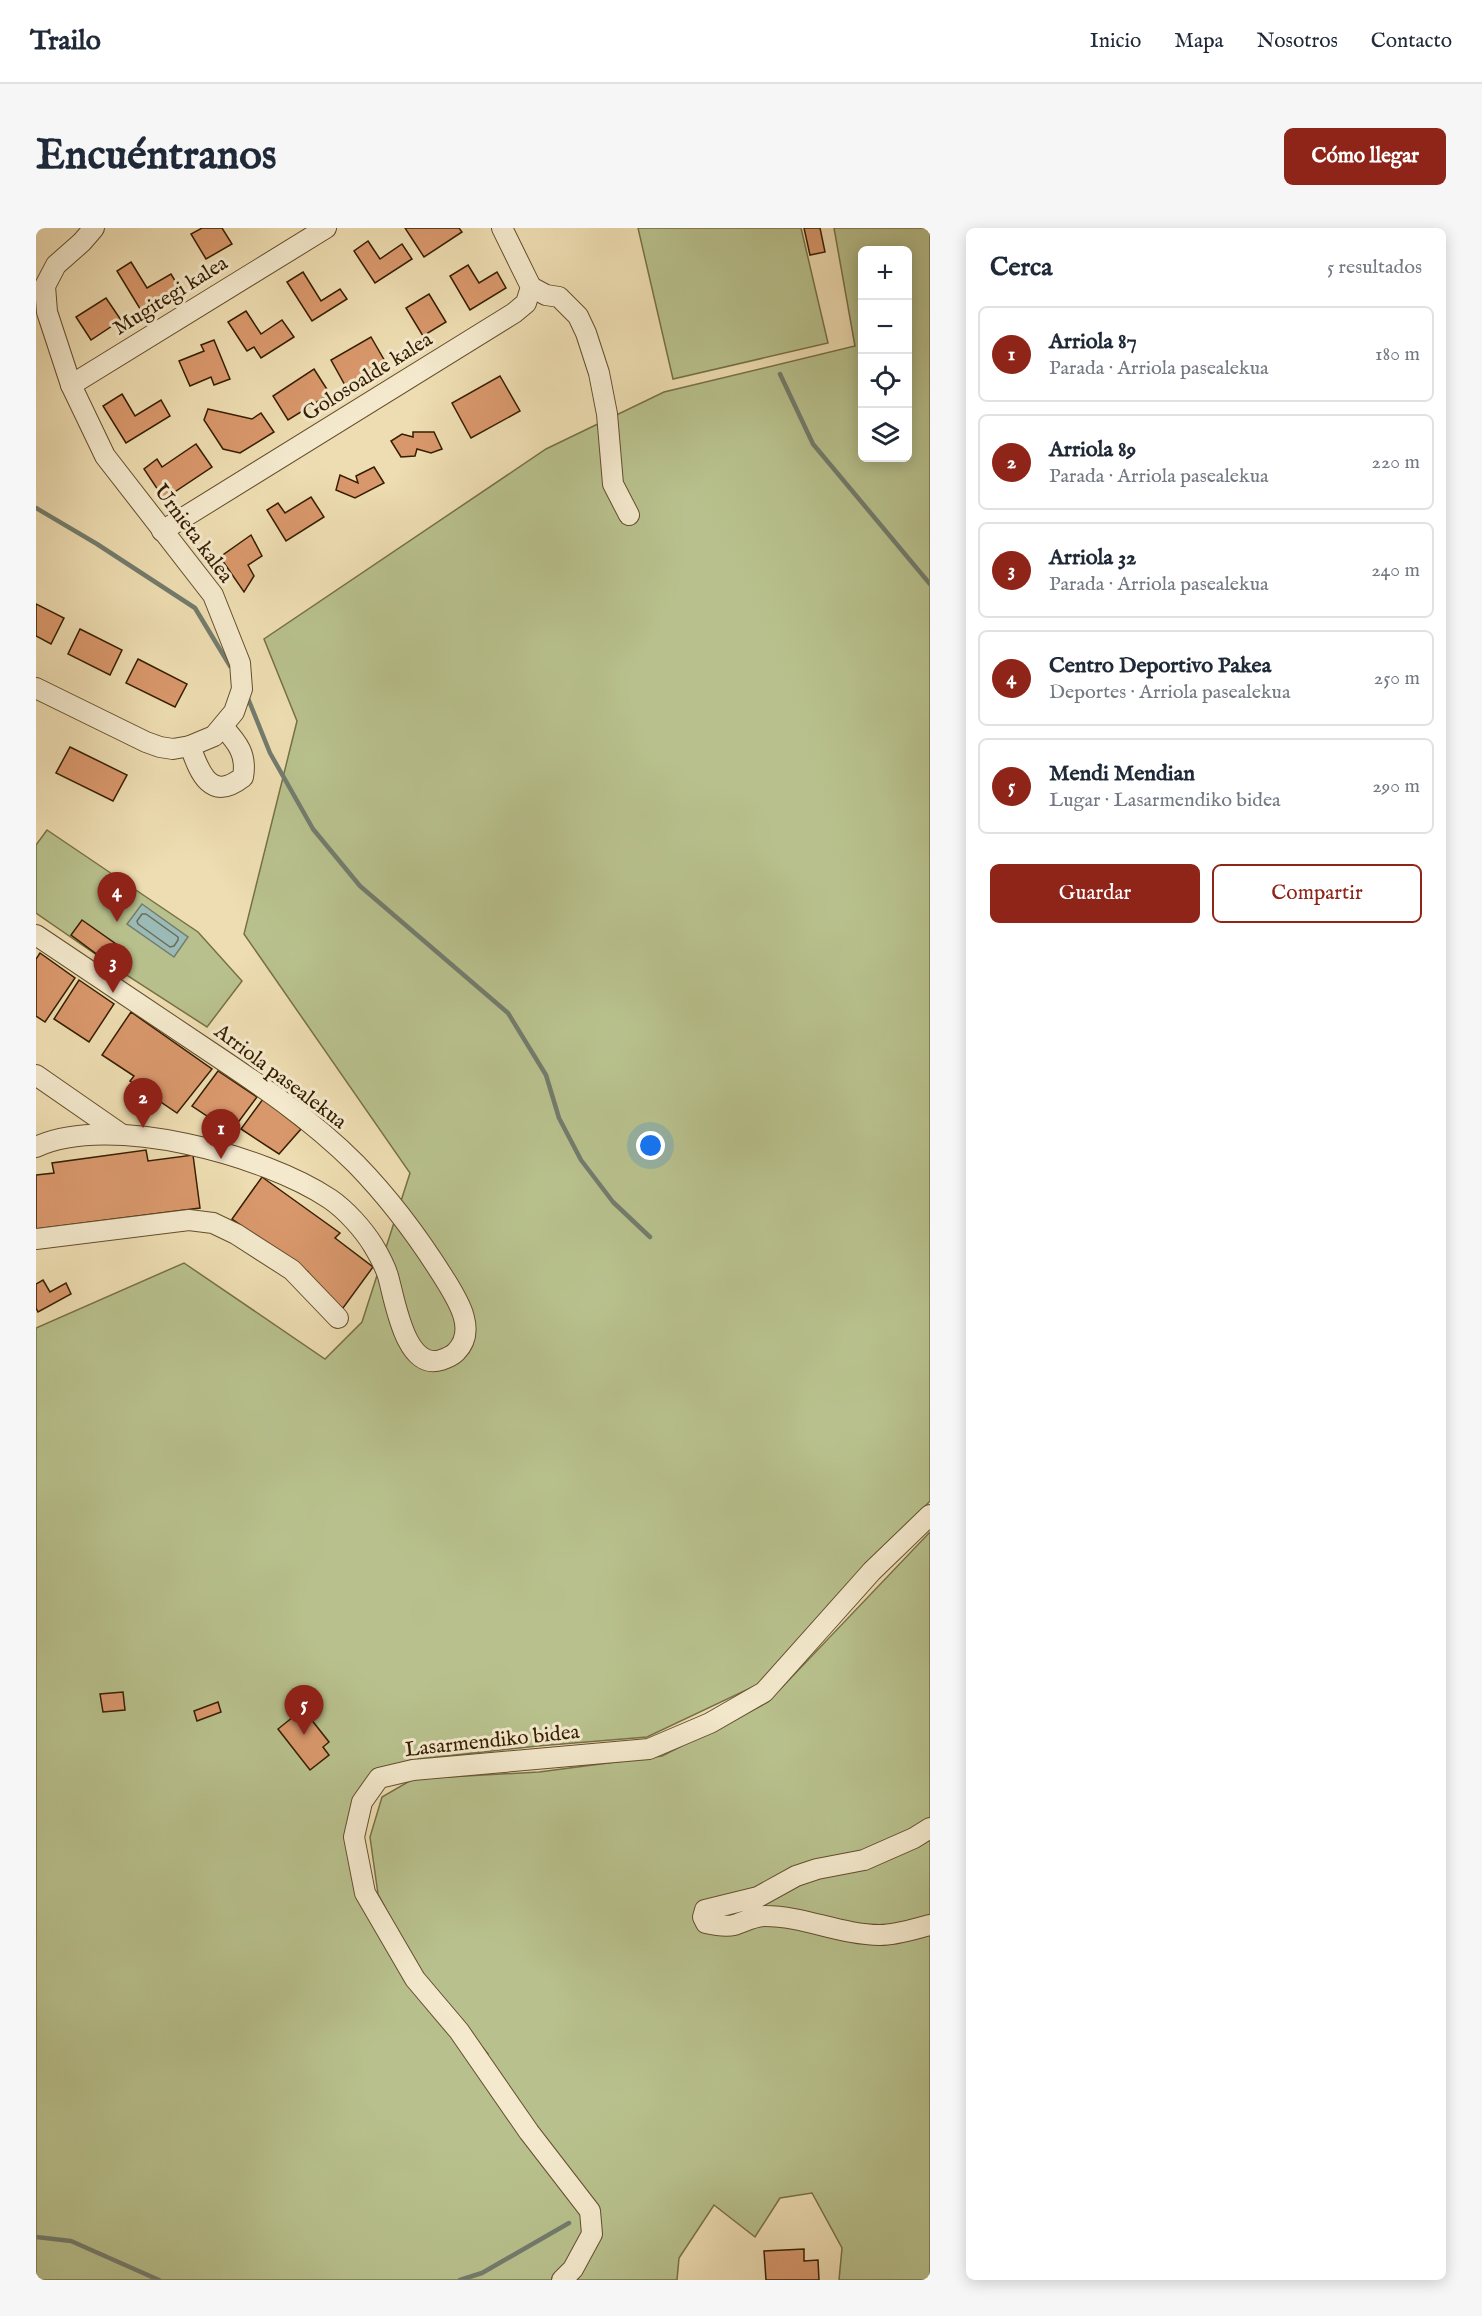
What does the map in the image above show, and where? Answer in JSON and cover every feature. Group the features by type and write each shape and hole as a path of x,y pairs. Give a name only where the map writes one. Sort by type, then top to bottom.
{"street":[{"name":"Urnieta kalea","path":"94,228 82,242 56,264 45,286 47,312 71,385 105,456 213,595 240,663 242,689 234,712 214,736 190,747"},
{"name":"Mugitegi kalea","path":"71,385 326,228"},
{"path":"502,228 531,287 546,295 559,297 578,316 586,333 599,373 608,414 613,484 629,515"},
{"name":"Golosoalde kalea","path":"162,531 514,313 526,303 531,287"},
{"path":"36,688 153,744 173,748 190,747 202,776 212,785 223,788 243,777 246,764 241,749 223,727"},
{"name":"Arriola pasealekua","path":"36,935 249,1078 310,1122 354,1163 419,1240 443,1276 453,1293 465,1323 463,1343 451,1355 435,1362 425,1360 412,1349 404,1332 387,1272 360,1229 332,1200 275,1172 225,1153 121,1134 69,1138 36,1147"},
{"name":"Arriola pasealekua","path":"36,1075 121,1134"},
{"path":"36,1239 189,1220 213,1223 236,1234 292,1270 338,1318"},
{"name":"Lasarmendiko bidea","path":"562,2280 573,2269 592,2234 591,2211 534,2140 459,2031 415,1979 365,1893 354,1837 362,1802 380,1778 413,1770 649,1749 710,1723 764,1692 872,1571 930,1515"},
{"path":"930,1828 914,1838 864,1860 817,1869 796,1876 758,1897 705,1910 703,1917 706,1923 719,1926 732,1925 762,1916 778,1917 880,1935 930,1925"}],"green space":[{"path":"638,228 801,228 828,343 673,379"},
{"path":"834,228 930,228 930,1501 757,1685 647,1737 411,1760 375,1772 355,1802 361,1899 476,2066 488,2054 420,1973 378,1894 370,1837 382,1797 413,1779 539,1772 662,1756 768,1702 930,1532 930,2280 839,2280 842,2248 812,2193 780,2198 755,2237 714,2205 679,2258 677,2280 36,2280 36,1328 184,1263 325,1359 362,1322 410,1173 244,934 297,721 264,639 546,449 664,392 855,346"},
{"path":"47,830 198,932 242,981 207,1027 36,913 36,845"}],"water":[{"path":"142,904 188,937 174,957 127,924"}],"building":[{"path":"202,228 222,228 232,244 206,259 191,234"},
{"path":"405,228 459,228 462,232 424,257"},
{"path":"804,228 820,228 825,252 810,255"},
{"path":"368,241 380,259 402,244 412,259 375,283 354,251"},
{"path":"131,262 147,288 171,274 180,289 142,312 117,271"},
{"path":"468,265 479,283 497,272 506,288 470,310 450,276"},
{"path":"303,272 321,301 340,289 347,299 312,321 287,282"},
{"path":"429,294 446,322 423,336 406,308"},
{"path":"106,298 121,320 91,340 76,317"},
{"path":"246,311 261,334 282,320 294,337 261,358 254,347 247,351 228,322"},
{"path":"371,337 386,363 346,387 331,360"},
{"path":"214,340 230,379 214,385 211,377 190,386 179,361 204,351 201,345"},
{"path":"314,369 330,394 288,420 273,396"},
{"path":"500,376 520,411 471,438 452,403"},
{"path":"122,394 135,416 161,400 170,416 126,443 103,406"},
{"path":"208,409 252,419 261,413 274,432 240,453 223,449 204,420"},
{"path":"413,432 434,432 442,449 431,453 417,449 415,456 401,457 391,441 402,434 413,437"},
{"path":"196,444 212,467 164,499 144,469 157,459 162,467"},
{"path":"374,467 384,483 355,498 336,490 340,475 358,483 356,476"},
{"path":"311,497 324,517 286,541 267,510 278,503 285,513"},
{"path":"251,535 262,556 248,565 254,576 244,592 220,557"},
{"path":"36,604 64,618 51,644 36,636"},
{"path":"80,629 122,650 110,675 68,654"},
{"path":"138,659 187,684 175,707 126,683"},
{"path":"70,747 127,775 113,801 56,773"},
{"path":"82,920 126,951 114,967 71,935"},
{"path":"40,953 75,978 45,1022 36,1016 36,959"},
{"path":"79,980 114,1004 89,1042 54,1019"},
{"path":"131,1012 212,1069 177,1113 130,1081 134,1076 102,1055"},
{"path":"218,1071 257,1097 231,1132 192,1106"},
{"path":"263,1099 301,1129 279,1154 241,1129"},
{"path":"146,1150 148,1161 193,1155 200,1208 36,1229 36,1175 54,1173 52,1163"},
{"path":"262,1177 340,1233 335,1238 373,1267 343,1308 303,1279 308,1272 232,1219"},
{"path":"43,1280 50,1292 66,1283 71,1294 38,1312 36,1284"},
{"path":"123,1692 125,1710 103,1712 100,1694"},
{"path":"218,1702 221,1712 197,1721 194,1711"},
{"path":"303,1709 329,1742 323,1747 329,1755 310,1770 278,1729"},
{"path":"804,2249 804,2261 818,2260 819,2280 766,2280 764,2251"}],"waterway":[{"path":"780,374 813,444 930,584"},
{"path":"36,508 97,544 195,608 230,666"},
{"path":"247,696 270,753 313,829 360,886 508,1013 546,1075 559,1118 581,1160 613,1202 650,1237"},
{"path":"460,2280 482,2273 569,2223"},
{"path":"36,2237 71,2241 159,2280"}],"place":[{"name":"Centro Deportivo Pakea","path":"117,922"},
{"name":"Arriola 32","path":"113,993"},
{"name":"Arriola 89","path":"143,1128"},
{"name":"Arriola 87","path":"221,1159"},
{"name":"Mendi Mendian","path":"304,1735"}]}
